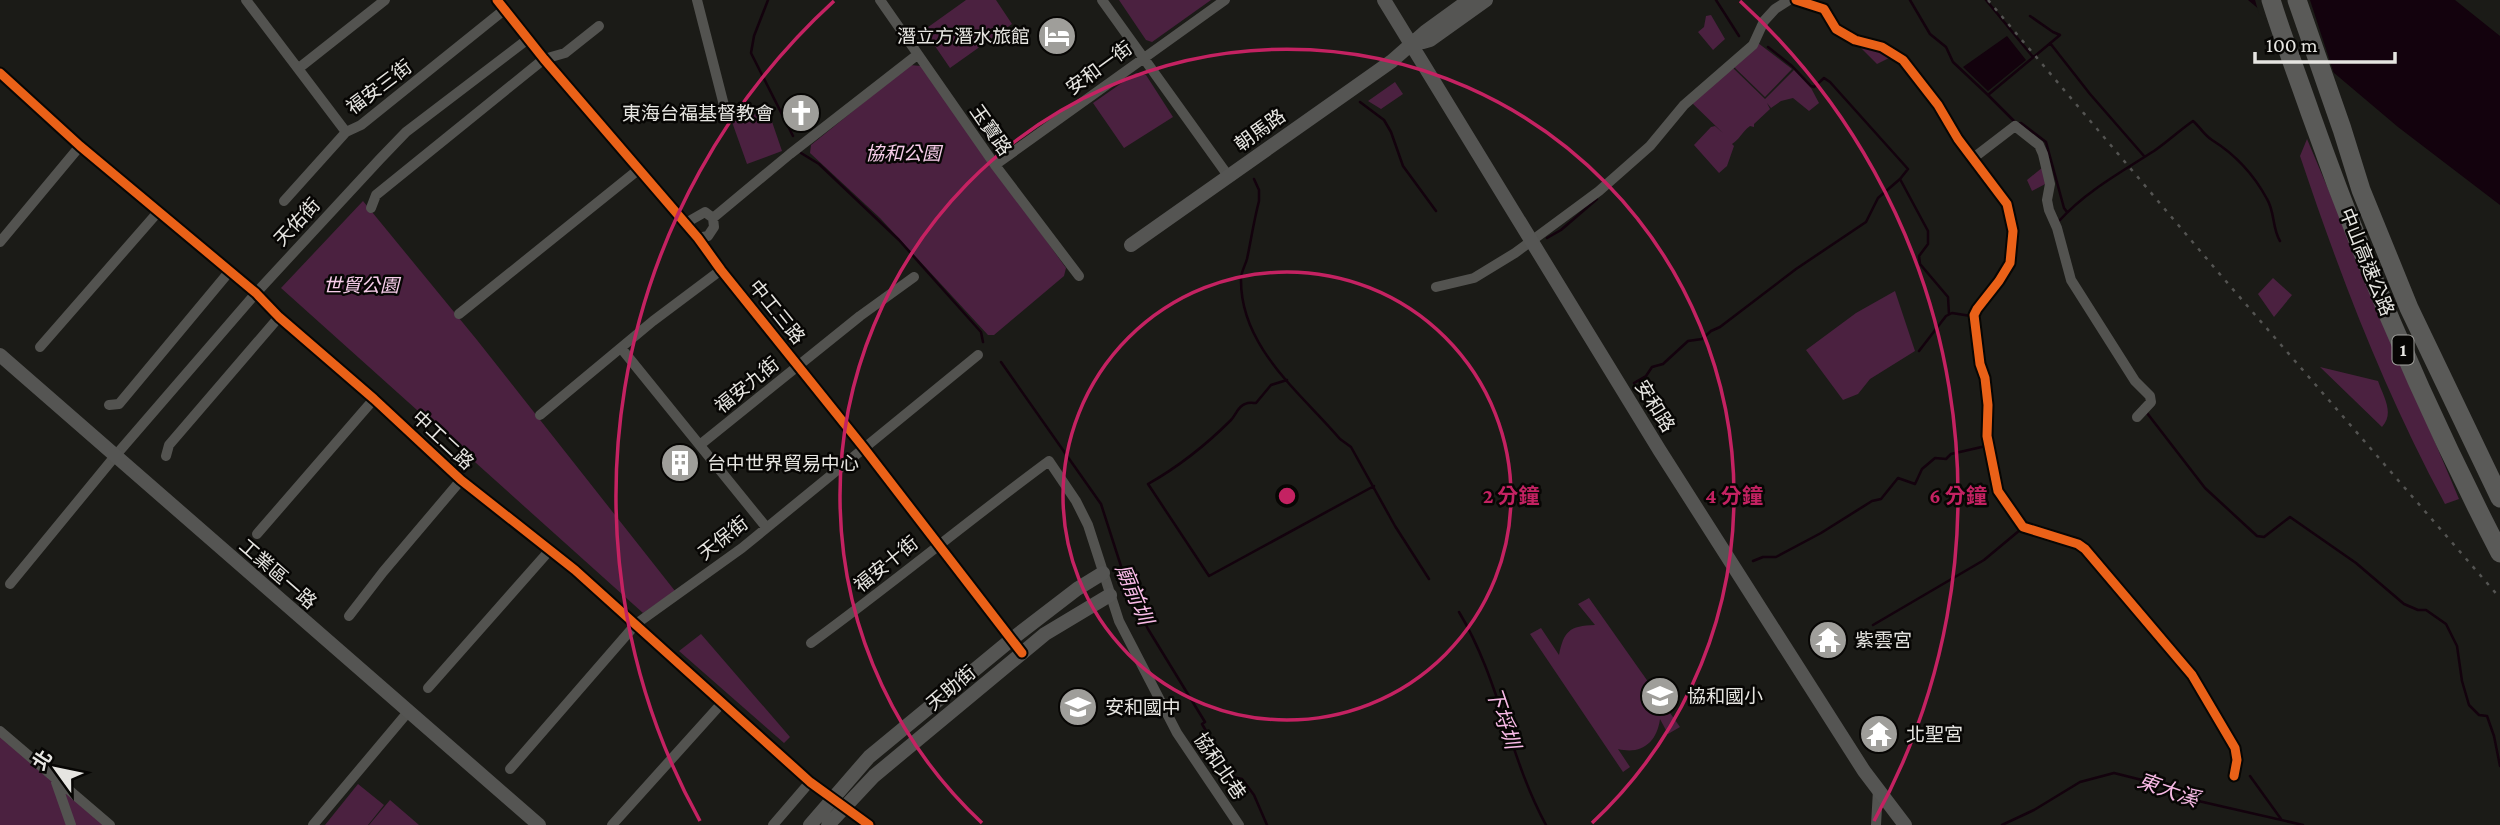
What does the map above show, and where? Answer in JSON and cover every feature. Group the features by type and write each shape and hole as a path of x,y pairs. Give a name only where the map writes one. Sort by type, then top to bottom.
{"highway":[{"name":"中山高速公路","path":"2271,0 2349,221 2406,357 2500,553"},
{"name":"中山高速公路","path":"2297,0 2361,190 2409,308 2500,498"}],"street":[{"path":"246,0 346,132"},
{"path":"299,68 385,0"},
{"name":"中工三路","path":"497,0 544,60 698,238 1022,653"},
{"path":"697,0 727,117"},
{"name":"玉寶路","path":"880,0 995,165 1079,276"},
{"path":"1101,0 1229,177"},
{"name":"安和一街","path":"995,165 1225,0"},
{"name":"安和路","path":"1384,0 1660,451 1807,683 1878,790 1905,825"},
{"name":"朝馬路","path":"1131,245 1411,46 1469,0"},
{"name":"朝馬路","path":"1411,46 1430,40 1486,0"},
{"path":"1436,287 1474,278 1531,241 1599,191 1650,146 1684,105 1753,45 1764,21 1775,9 1789,0"},
{"path":"1796,0 1824,9 1836,29 1854,40 1882,47 1903,60 2007,204 2013,231 2010,263 1974,315 1988,405 1987,436 1998,491 2023,527 2078,544 2085,549 2192,675 2235,748 2238,760 2234,776"},
{"name":"福安三街","path":"284,201 346,132 362,125 504,10"},
{"path":"371,208 376,195 544,60 565,53 599,26"},
{"name":"天佑街","path":"10,584 116,455 256,293 406,132 528,39"},
{"path":"713,218 917,55"},
{"name":"中工二路","path":"1,76 80,146 256,293 279,317 374,399 461,480 575,570 810,782 869,825"},
{"path":"1972,159 2015,126 2039,145 2050,184 2049,210 2057,228 2071,280 2135,381 2150,396 2148,406 2137,417"},
{"path":"0,242 80,146"},
{"path":"459,314 638,170"},
{"path":"40,347 158,212"},
{"path":"688,226 691,220 705,212 713,218 714,227 708,236 698,238"},
{"path":"540,415 721,270"},
{"path":"109,405 119,404 229,272"},
{"name":"福安九街","path":"701,444 914,276"},
{"path":"166,456 169,445 279,317"},
{"path":"621,348 766,527"},
{"name":"工業區一路","path":"0,355 532,823"},
{"name":"天保街","path":"510,769 636,624 742,548 978,355"},
{"path":"257,534 374,399"},
{"name":"福安十街","path":"811,643 877,595 1049,460"},
{"name":"協和北巷","path":"1049,460 1088,525 1118,621 1177,733 1239,825"},
{"path":"349,616 461,480"},
{"path":"428,688 549,551"},
{"path":"810,825 869,757 1012,639 1077,589 1103,573"},
{"name":"天助街","path":"828,825 874,776 1045,634 1110,595"},
{"path":"612,825 721,704"},
{"path":"313,825 408,712"},
{"path":"0,731 110,825"},
{"path":"55,779 71,825"},
{"path":"773,825 810,782"},
{"path":"1876,825 1878,790"}],"green space":[{"path":"966,0 996,0 1012,24 950,68 924,30"},
{"path":"1119,0 1211,0 1152,42 1146,40"},
{"path":"1711,15 1725,39 1713,50 1698,32 1704,27 1706,16"},
{"path":"1758,43 1792,69 1765,97 1733,66"},
{"path":"1861,48 1878,50 1893,56 1877,64"},
{"name":"協和公園","path":"910,65 921,66 1066,268 1064,276 994,335 988,335 880,218 810,153 811,145"},
{"path":"1731,66 1765,99 1794,70 1811,88 1819,103 1809,111 1793,98 1781,101 1771,108 1767,103 1770,109 1754,127 1750,126 1732,144 1734,146 1727,166 1719,173 1694,145 1711,127 1715,126 1723,133 1691,102"},
{"path":"1136,73 1146,75 1173,117 1124,148 1093,103"},
{"path":"1395,82 1403,94 1381,109 1368,101"},
{"path":"768,110 782,151 747,164 732,122"},
{"path":"2307,139 2459,499 2445,504 2383,376 2331,246 2300,156"},
{"path":"2048,163 2051,181 2032,191 2027,180"},
{"name":"世貿公園","path":"363,201 477,340 675,591 643,613 281,288"},
{"path":"2273,278 2292,295 2274,317 2258,294"},
{"path":"1895,291 1915,351 1870,379 1858,394 1843,400 1806,350 1856,313"},
{"path":"2320,367 2378,381 2388,410 2386,422 2382,427"},
{"path":"1589,598 1680,727 1668,734 1660,719 1656,734 1647,745 1634,750 1618,749 1630,767 1623,772 1530,634 1541,628 1559,655 1569,631 1595,625 1578,604"},
{"path":"701,634 790,737 784,743 679,651"},
{"path":"0,731 110,825 0,825"},
{"path":"358,784 384,805 368,825 325,825"},
{"path":"390,800 419,825 369,825"}],"shaded area":[{"path":"2248,0 2455,0 2500,36 2500,205 2398,127"},
{"path":"2007,36 2026,60 1988,91 1963,67"}],"pier":[{"path":"2255,0 2310,0 2336,80 2259,14"}],"waterway":[{"path":"768,0 754,36 751,53 793,136"},
{"path":"1716,0 1739,36"},
{"path":"1910,0 1930,34 1946,47 1953,62 1988,95 2060,35 2030,16"},
{"path":"1986,0 2033,57"},
{"path":"2050,43 2144,156"},
{"path":"1768,47 1811,86 1814,87 1824,78 1830,82 1908,169 1900,179 1928,231 1928,244 1919,256 1920,264 1948,297 1949,314"},
{"path":"1988,95 2017,124 2021,123 2046,142 2067,212"},
{"path":"1360,102 1384,120 1403,166 1436,211"},
{"path":"2059,221 2092,192 2154,151 2193,121 2209,138 2236,158 2256,181 2270,204 2280,241"},
{"path":"801,153 819,164 899,240 981,332 983,342"},
{"path":"1254,179 1259,190 1259,201 1241,279 1243,303 1250,326 1275,367 1340,439 1351,447 1395,526 1429,579"},
{"path":"1634,383 1646,376 1652,367 1663,364 1688,341 1702,339 1720,327 1796,269 1866,222 1878,198 1900,179"},
{"path":"1547,238 1561,230 1597,199"},
{"path":"1919,351 1946,316 1952,313 1971,316"},
{"name":"廟前圳","path":"1001,362 1101,504 1129,591 1148,629 1205,722 1202,724 1233,777 1242,779 1254,795 1267,825"},
{"path":"1287,380 1271,385 1256,403 1243,405 1231,420 1202,446 1148,484 1209,576 1374,486"},
{"path":"2147,413 2205,488 2257,536 2264,537 2290,517 2356,563 2404,604 2418,610 2426,610 2446,624 2457,646 2469,705 2479,715 2487,716 2500,766"},
{"path":"1753,561 1763,557 1776,557 1872,501 1881,499 1898,478 1915,484 1922,469 1935,458 1946,459 1951,454 1986,446"},
{"path":"1873,625 1984,560 2020,530"},
{"name":"下埒圳","path":"1459,612 1473,637 1522,772 1546,825"},
{"name":"東大溪","path":"2002,825 2034,810 2080,782 2114,773 2162,785 2194,800 2303,825"},
{"path":"2250,776 2281,819"}],"railway":[{"path":"1988,0 2218,272 2500,598"}],"cycle path":[{"path":"497,0 544,59 698,238 1022,653"},
{"path":"1796,0 1824,9 1836,29 1855,40 1882,47 1903,60 2007,204 2013,231 2010,263 1974,315 1988,405 1987,436 1998,491 2023,527 2078,544 2085,549 2192,675 2235,748 2237,760 2234,776"},
{"path":"0,73 80,146 256,293 279,317 374,399 461,480 575,570 810,782 869,825"}],"place":[{"name":"潛立方潛水旅館","path":"1057,36"},
{"name":"東海台福基督教會","path":"801,113"},
{"name":"台中世界貿易中心","path":"680,463"},
{"name":"紫雲宮","path":"1828,640"},
{"name":"協和國小","path":"1660,696"},
{"name":"安和國中","path":"1078,707"},
{"name":"北聖宮","path":"1879,734"}]}
